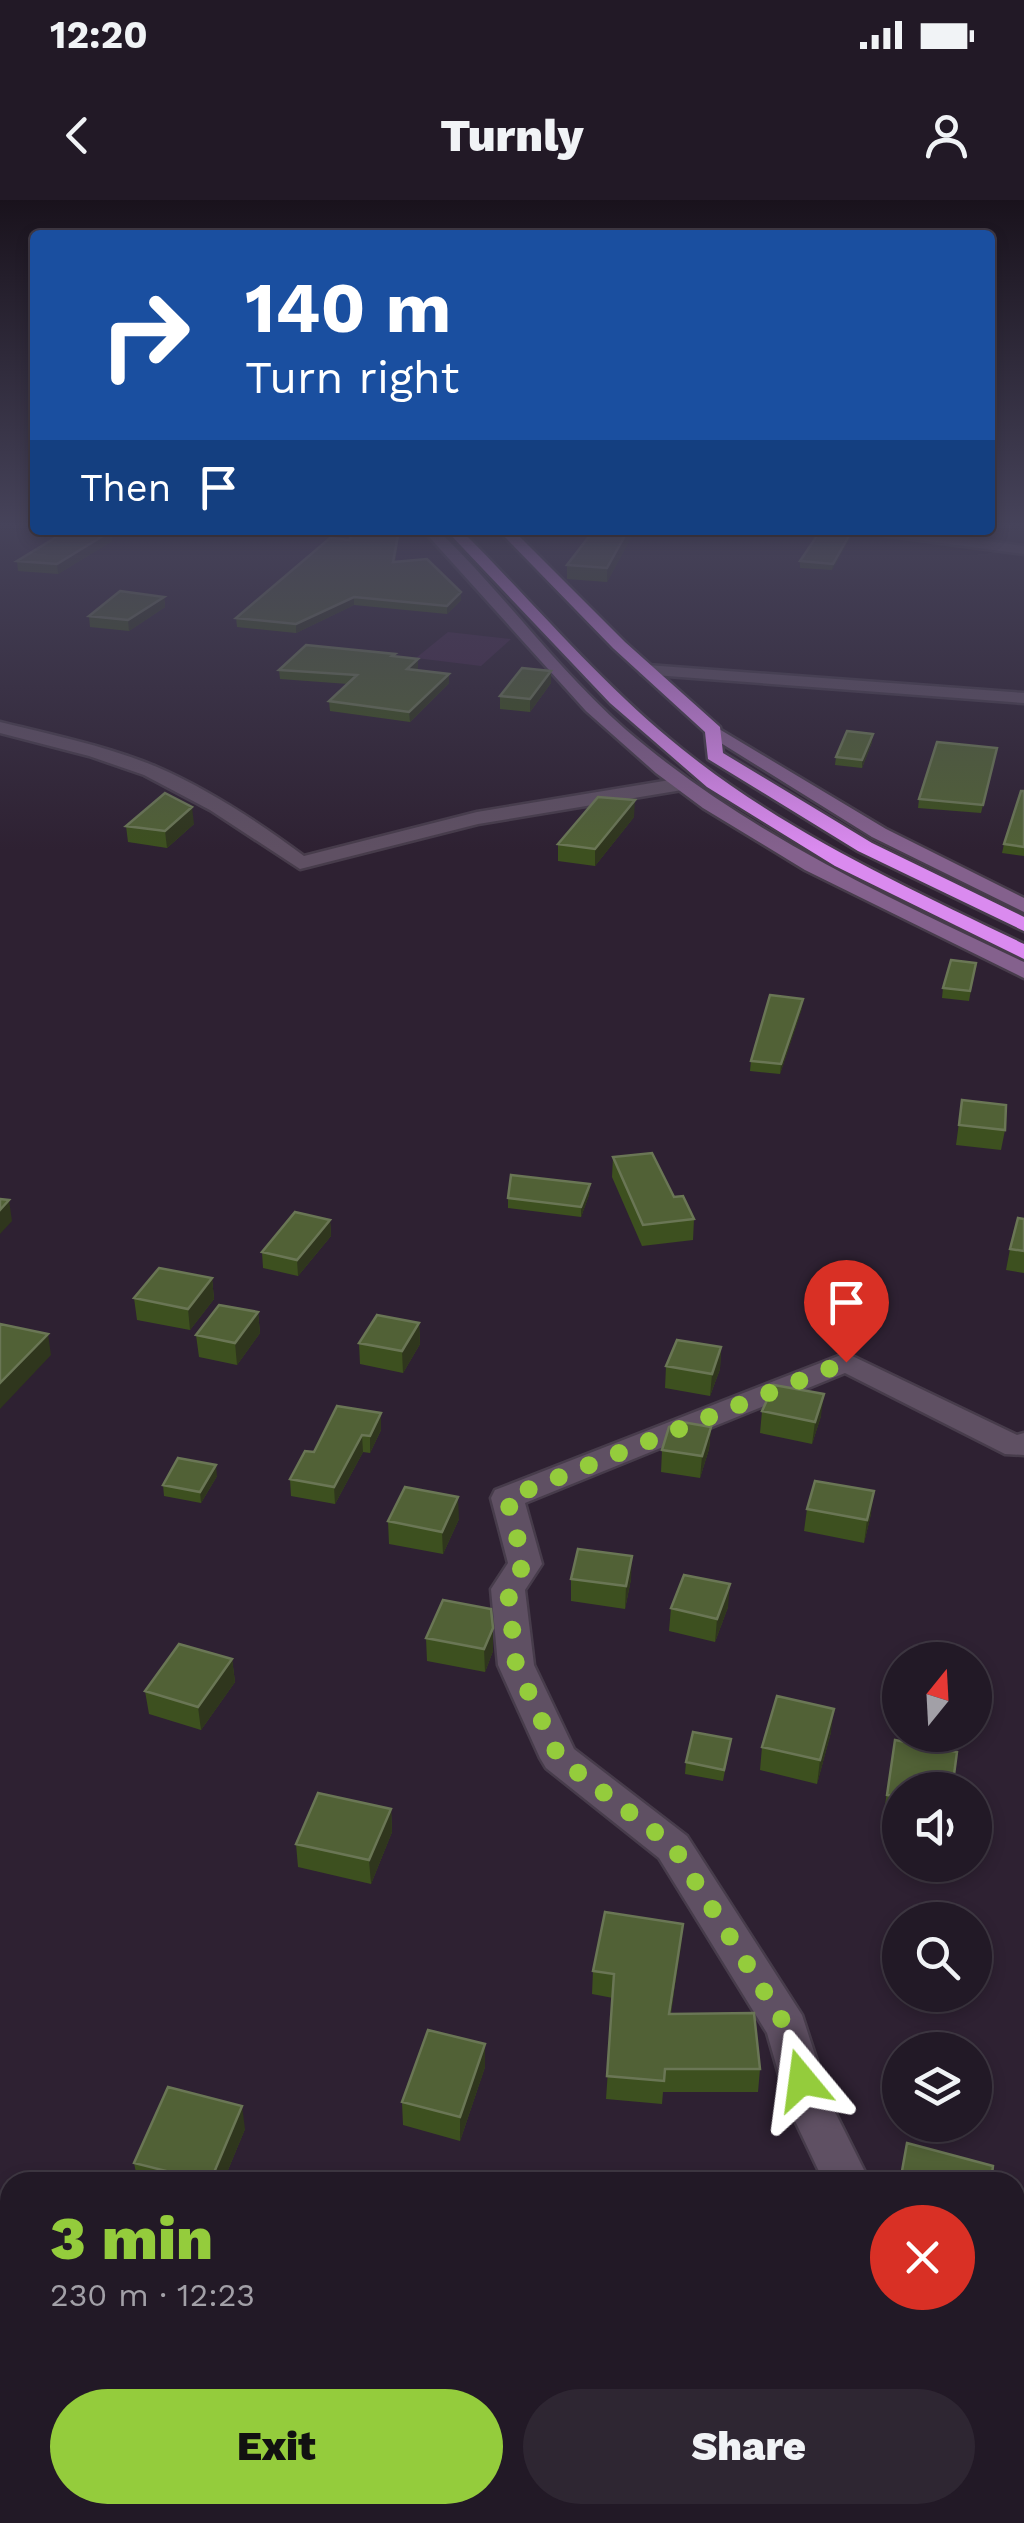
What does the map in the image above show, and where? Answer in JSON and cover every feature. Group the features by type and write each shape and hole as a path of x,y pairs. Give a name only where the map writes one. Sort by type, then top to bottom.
{"highway":[{"path":"553,633 624,707 732,796 876,879 1024,952"},
{"path":"610,633 714,731 714,754 770,792 917,876 1024,925"}],"street":[{"path":"526,633 616,731 682,784 839,880 1024,970"},
{"path":"647,670 1024,698"},
{"path":"0,727 123,760 167,778 224,809 300,862 477,818 682,784"},
{"path":"714,731 879,833 1024,906"},
{"path":"842,2172 810,2106 787,2028 673,1846 559,1758 516,1665 508,1590 524,1564 507,1498 846,1362 1016,1447 1024,1444"}],"shaded area":[{"path":"446,633 511,639 481,666 416,658"}],"building":[{"path":"306,645 395,654 392,656 418,659 407,669 449,674 409,712 329,701 357,675 279,670"},
{"path":"522,668 551,671 530,699 500,696"},
{"path":"847,731 873,734 862,760 836,757"},
{"path":"937,742 997,748 983,805 919,799"},
{"path":"1024,791 1024,847 1004,844"},
{"path":"165,793 192,807 165,831 126,826"},
{"path":"598,797 635,800 595,849 558,844"},
{"path":"951,960 976,963 970,991 943,988"},
{"path":"770,995 803,999 781,1064 751,1061"},
{"path":"962,1100 1006,1105 1005,1130 959,1125"},
{"path":"652,1153 674,1197 683,1196 694,1219 643,1225 613,1157"},
{"path":"511,1175 590,1184 581,1207 508,1198"},
{"path":"295,1212 330,1220 297,1260 262,1252"},
{"path":"1018,1218 1024,1219 1024,1251 1010,1249"},
{"path":"159,1268 212,1278 188,1309 134,1298"},
{"path":"219,1305 258,1312 235,1343 196,1335"},
{"path":"377,1315 419,1323 402,1351 359,1343"},
{"path":"0,1324 48,1334 0,1383"},
{"path":"677,1340 721,1347 712,1374 666,1366"},
{"path":"774,1385 824,1394 815,1422 762,1411"},
{"path":"337,1406 381,1413 370,1436 362,1435 334,1487 290,1479 305,1451 314,1452"},
{"path":"682,1422 711,1427 702,1456 662,1450 669,1427"},
{"path":"178,1458 216,1465 200,1492 163,1485"},
{"path":"815,1481 874,1491 867,1520 807,1509"},
{"path":"405,1487 458,1497 442,1532 388,1521"},
{"path":"578,1549 632,1556 626,1586 571,1579"},
{"path":"684,1575 730,1584 717,1619 671,1608"},
{"path":"443,1600 491,1609 493,1628 484,1649 426,1638"},
{"path":"179,1644 232,1659 198,1707 145,1691"},
{"path":"777,1696 834,1709 820,1760 762,1747"},
{"path":"693,1732 731,1739 724,1770 686,1762"},
{"path":"893,1752 957,1752 954,1772 890,1772"},
{"path":"318,1793 391,1809 369,1860 296,1844"},
{"path":"605,1912 683,1924 669,2014 754,2013 760,2069 665,2069 664,2081 607,2076 614,1974 593,1971"},
{"path":"428,2030 485,2044 460,2117 402,2102"},
{"path":"168,2087 242,2106 214,2172 170,2172 134,2163"},
{"path":"907,2143 993,2166 992,2172 902,2172"}],"route":[{"path":"802,2080 787,2028 673,1846 559,1758 516,1665 508,1590 524,1564 507,1498 846,1362"}]}
